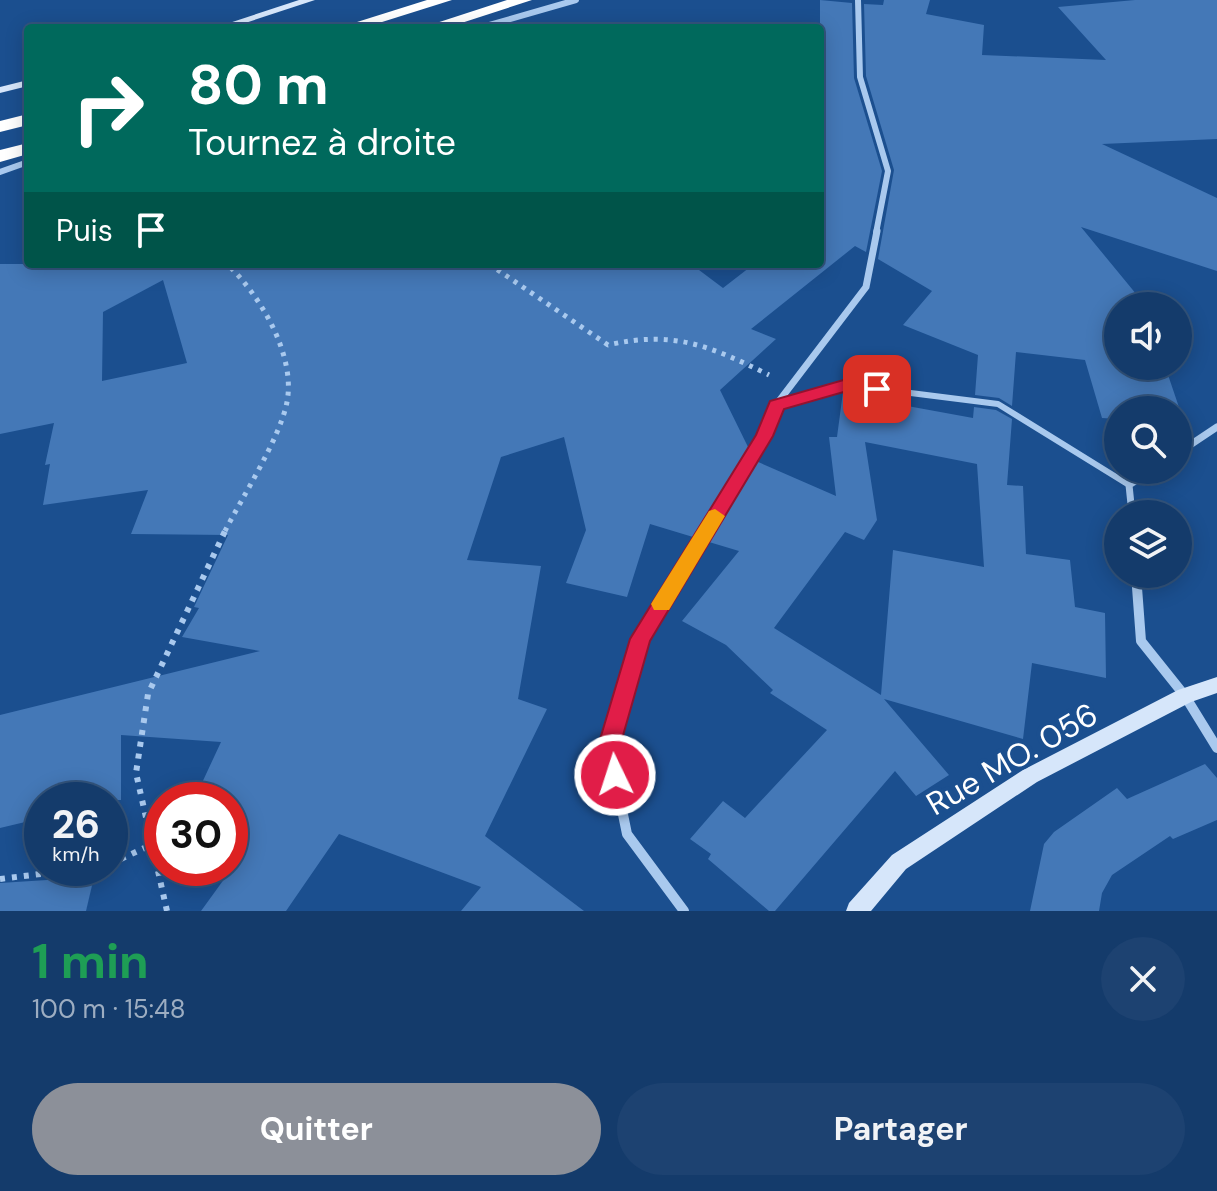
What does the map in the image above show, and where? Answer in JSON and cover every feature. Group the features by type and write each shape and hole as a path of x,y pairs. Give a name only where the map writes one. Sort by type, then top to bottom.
{"highway":[{"path":"360,24 444,0"},
{"path":"443,24 524,0"},
{"path":"0,127 24,120"},
{"path":"0,156 24,149"}],"street":[{"path":"232,24 310,0"},
{"path":"493,24 576,0"},
{"path":"684,911 627,834 609,746 640,639 764,436 776,405 866,287 888,171 860,77 858,0"},
{"path":"0,90 24,84"},
{"path":"0,172 24,163"},
{"path":"1192,444 1217,427"},
{"path":"1129,485 1131,500"},
{"path":"1137,588 1141,641 1185,696 1217,748"},
{"name":"Rue MO. 056","path":"857,911 899,862 1030,776 1185,696 1217,685"}],"lane":[{"path":"776,405 847,385 998,404 1129,485"}],"path":[{"path":"144,806 136,773 148,694 200,580 281,421 289,395 278,338 245,277 233,268"},
{"path":"495,268 608,345 635,338 679,337 718,350 791,386"},
{"path":"0,879 24,876"},
{"path":"162,886 167,911"}],"building":[{"path":"820,0 852,3 854,78 882,171 866,252 855,246 751,329 776,339 720,390 749,449 704,522 693,537 650,524 627,597 566,583 586,530 564,437 501,457 467,560 541,566 518,699 547,709 485,836 584,911 461,911 481,887 339,834 286,911 201,911 219,886 248,886 248,782 202,782 221,742 121,735 121,782 24,782 24,822 0,828 0,715 260,651 182,637 199,608 194,607 228,535 131,534 148,490 43,505 50,464 45,465 54,423 0,434 0,264 24,264 24,268 696,268 723,288 749,268 824,268 824,24 820,24","holes":["163,280 187,363 102,381 103,312"]},
{"path":"884,0 930,0 926,14 984,25 982,55 1106,60 1058,7 1135,0 1217,0 1217,139 1102,144 1217,198 1217,271 1081,227 1134,292 1104,292 1104,380 1170,380 1175,396 1104,396 1102,418 1085,360 1016,352 1012,406 999,398 975,395 978,355 903,325 932,291 878,259 894,170 866,76 864,4 883,5"},
{"path":"843,392 902,399 902,405 973,418 974,407 996,410 1012,419 1007,485 1023,486 1026,554 1070,560 1075,607 1105,613 1106,678 1032,663 1023,739 884,699 949,775 916,796 895,771 775,911 769,911 708,859 711,854 690,839 723,801 745,818 827,730 770,693 773,690 726,645 682,621 739,551 709,542 756,461 836,496 829,437 837,437","holes":["865,442 977,464 984,567 893,550 881,695 774,628 845,532 864,540 877,520"]},
{"path":"1205,764 1217,778 1217,820 1173,839 1170,836 1112,875 1102,893 1099,911 1030,911 1044,844 1054,832 1117,788 1127,799"},
{"path":"0,883 92,886 86,911 0,911"}],"slow traffic":[{"path":"661,604 715,516"}],"route":[{"path":"615,775 609,746 640,639 764,436 776,405 847,385 877,389"}]}
